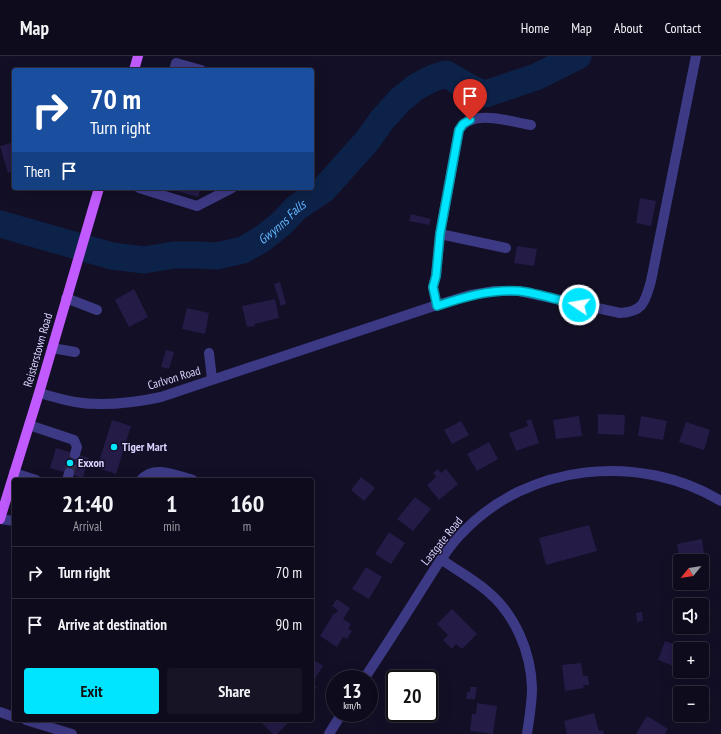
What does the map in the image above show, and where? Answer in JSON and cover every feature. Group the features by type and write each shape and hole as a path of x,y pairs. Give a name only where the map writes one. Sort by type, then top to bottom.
{"main road":[{"path":"135,68 138,56"},
{"name":"Reisterstown Road","path":"12,478 98,190"},
{"name":"Reisterstown Road","path":"0,519 12,480"}],"street":[{"name":"Carlvon Road","path":"39,393 76,402 108,404 134,402 162,397 212,379 312,348 470,295 495,291 519,291 620,313 629,313 637,310 645,302 651,281 696,56"},
{"path":"175,68 176,63 194,68"},
{"path":"437,306 433,287 436,276 440,234 459,130 463,124 470,120 484,118 531,125"},
{"path":"145,190 197,206 228,190"},
{"path":"440,234 506,248"},
{"path":"66,298 96,310"},
{"path":"52,348 75,352"},
{"path":"209,353 212,379"},
{"path":"29,426 74,440 76,446 75,454"},
{"path":"144,478 151,472 161,471 186,478"},
{"name":"Lastgate Road","path":"370,670 441,559 462,533 484,512 508,496 557,477 586,472 613,471 641,473 672,480 704,491 721,501"},
{"path":"14,473 30,478"},
{"path":"0,519 12,521"},
{"path":"441,559 487,591 500,604 523,642 529,665 532,687 531,709 527,734"},
{"path":"0,712 12,715"},
{"path":"33,722 72,734"},
{"path":"329,734 336,722"}],"building":[{"path":"11,143 12,172 8,173 0,146"},
{"path":"174,190 200,190 198,197"},
{"path":"640,198 656,201 651,226 636,223"},
{"path":"411,214 431,219 429,225 409,221"},
{"path":"517,246 537,249 534,266 514,263"},
{"path":"280,282 286,304 281,306 274,284"},
{"path":"134,289 148,317 129,327 115,300"},
{"path":"275,299 279,318 254,324 255,326 247,327 242,306"},
{"path":"187,308 209,313 205,334 182,329"},
{"path":"166,350 174,352 169,369 161,367"},
{"path":"598,414 625,415 624,435 598,434"},
{"path":"579,416 582,436 556,439 553,420"},
{"path":"641,416 667,421 663,440 638,436"},
{"path":"531,419 539,443 516,451 509,433 528,426 526,421"},
{"name":"Tiger Mart","path":"112,420 131,426 116,474 97,468"},
{"path":"461,421 469,435 452,444 444,430"},
{"path":"686,422 710,430 704,450 679,442"},
{"path":"489,442 498,459 477,471 467,454"},
{"name":"Exxon","path":"56,448 89,458 83,478 50,468"},
{"path":"438,469 441,473 446,469 458,484 439,500 427,485 436,477 433,473"},
{"path":"361,477 375,488 364,501 351,490"},
{"path":"415,497 431,509 413,531 397,519"},
{"path":"589,525 597,551 546,565 539,538"},
{"path":"389,532 405,543 391,564 375,554"},
{"path":"702,539 704,554 679,554 677,544"},
{"path":"366,567 382,577 369,599 352,589"},
{"path":"337,599 350,608 343,619 351,624 348,629 352,631 347,639 343,637 337,647 320,636 334,613 335,614 338,610 332,606"},
{"path":"452,609 477,634 462,649 456,644 452,649 443,640 448,635 437,624"},
{"path":"642,612 643,621 637,622 636,613"},
{"path":"665,641 673,644 673,666 658,660"},
{"path":"314,660 323,666 314,680"},
{"path":"581,663 583,676 588,676 589,685 583,685 584,688 565,691 562,665"},
{"path":"470,687 477,687 475,699 466,699 467,692 470,692"},
{"path":"477,703 497,706 493,734 470,731 472,714 476,714"},
{"path":"594,713 599,731 603,730 604,734 567,734 564,721"},
{"path":"647,716 668,729 665,734 636,734"},
{"path":"261,722 289,722 277,734 273,734"}],"waterway":[{"name":"Gwynns Falls","path":"0,224 112,256 144,260 174,255 217,256 243,250 262,239 281,224 296,208 324,189 367,141 382,120 400,100 416,87 433,78 446,74 470,88 485,94 536,77 578,56"}],"tunnel":[{"path":"69,473 75,454"}],"place":[{"name":"Tiger Mart","path":"114,447"},
{"name":"Exxon","path":"70,463"}],"route":[{"path":"470,120 463,124 459,130 440,234 436,276 433,287 437,306 470,295 495,291 519,291 579,305"}]}
